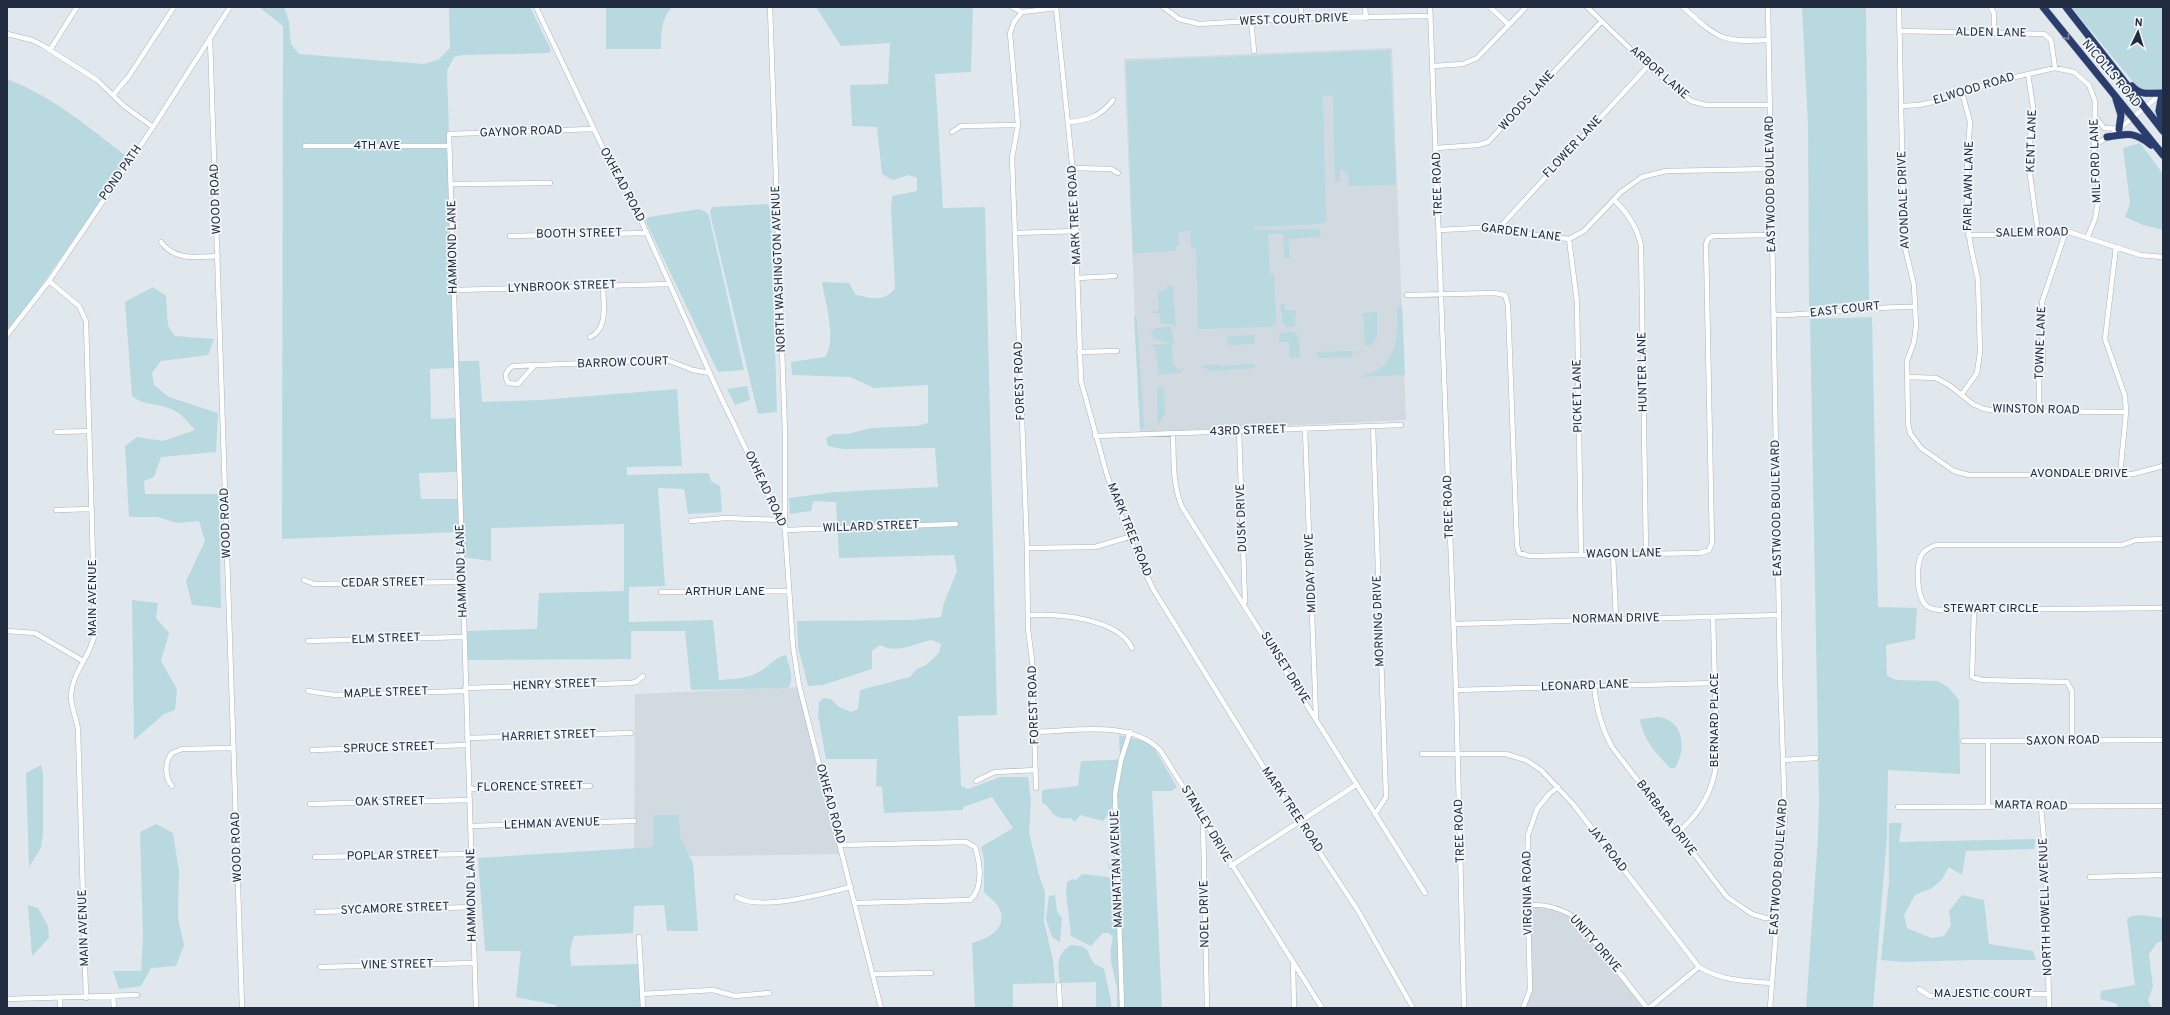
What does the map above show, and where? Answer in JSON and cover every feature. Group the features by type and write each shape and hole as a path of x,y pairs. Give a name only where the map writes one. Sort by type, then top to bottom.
{"highway":[{"name":"NICOLLS ROAD","path":"2042,7 2134,117 2163,155"},
{"name":"NICOLLS ROAD","path":"2066,7 2163,131"},
{"path":"2117,72 2140,93 2163,93 2159,111 2163,125"},
{"path":"2115,95 2121,115 2119,129"},
{"path":"2108,137 2123,134 2134,134 2141,137 2163,155"}],"street":[{"path":"50,50 77,7"},
{"path":"112,95 130,76 174,7"},
{"name":"POND PATH","path":"7,335 49,281 153,127 230,7"},
{"name":"OXHEAD ROAD","path":"536,7 593,129 612,167 626,187 710,373 785,530 793,646 799,685 841,845 881,1008"},
{"name":"NORTH WASHINGTON AVENUE","path":"770,7 785,433 785,530"},
{"path":"1012,7 1022,12 1056,8"},
{"name":"WEST COURT DRIVE","path":"1163,7 1179,19 1192,23 1302,18 1431,16"},
{"path":"1301,7 1302,18"},
{"path":"1365,7 1366,18"},
{"name":"TREE ROAD","path":"1430,7 1434,66 1441,295 1454,624 1464,1008"},
{"path":"1490,7 1508,24"},
{"path":"1434,66 1456,66 1473,60 1526,7"},
{"name":"ARBOR LANE","path":"1587,7 1648,66 1683,96 1698,103 1715,105 1769,105"},
{"path":"1683,7 1707,29 1719,37 1731,40 1767,40"},
{"name":"EASTWOOD BOULEVARD","path":"1768,7 1767,40 1771,235 1785,817 1770,1008"},
{"name":"AVONDALE DRIVE","path":"1899,7 1904,244 1912,275 1915,307 1915,336 1907,361 1908,422 1910,433 1920,448 1954,471 1979,475 2120,475 2133,474 2163,466"},
{"path":"1991,7 1994,14 1994,32"},
{"name":"MARK TREE ROAD","path":"1056,8 1068,122 1077,230 1079,352 1081,381 1095,436 1129,537 1153,588 1299,822 1357,909 1413,1008"},
{"name":"FOREST ROAD","path":"1022,12 1014,22 1010,33 1018,125 1012,158 1027,548 1029,615 1028,637 1032,660 1036,788"},
{"path":"1252,21 1254,51"},
{"name":"WOODS LANE","path":"1436,148 1478,145 1488,142 1601,22"},
{"name":"ALDEN LANE","path":"1900,31 2044,34 2051,40 2055,68"},
{"path":"7,34 32,40 50,50 96,80 132,113 153,127"},
{"name":"WOOD ROAD","path":"210,38 242,1008"},
{"name":"FLOWER LANE","path":"1498,229 1648,66"},
{"name":"ELWOOD ROAD","path":"1901,106 1928,103 1993,82 2055,68 2074,72 2089,85"},
{"name":"KENT LANE","path":"2028,74 2033,107 2030,138 2030,175 2038,232"},
{"name":"MILFORD LANE","path":"2088,236 2095,219 2099,197 2094,146 2095,102 2089,85"},
{"name":"FAIRLAWN LANE","path":"1962,92 1970,122 1967,166 1968,235 1978,280 1980,363 1977,373 1962,394"},
{"path":"2094,146 2119,129 2163,93"},
{"path":"1068,122 1095,117 1107,108 1113,100"},
{"path":"2095,116 2104,128 2119,129"},
{"path":"952,132 961,126 1018,125"},
{"name":"GAYNOR ROAD","path":"449,134 593,129"},
{"name":"HAMMOND LANE","path":"449,134 476,1008"},
{"name":"4TH AVE","path":"305,146 449,146"},
{"path":"1072,168 1111,169 1118,173"},
{"name":"GARDEN LANE","path":"1440,230 1477,228 1498,229 1568,238 1584,231 1628,186 1642,177 1653,173 1666,171 1770,169"},
{"path":"451,184 550,183"},
{"name":"HUNTER LANE","path":"1614,200 1621,207 1635,227 1641,245 1646,553"},
{"path":"1016,233 1077,230"},
{"name":"SALEM ROAD","path":"1968,235 2024,235 2038,232 2066,230 2088,236 2140,255 2163,257"},
{"name":"TOWNE LANE","path":"2039,410 2039,379 2043,350 2042,302 2066,230"},
{"name":"BOOTH STREET","path":"510,236 647,233"},
{"name":"WAGON LANE","path":"1407,295 1495,293 1505,295 1508,305 1517,548 1521,554 1530,556 1700,553 1711,548 1706,244 1708,239 1713,236 1771,235"},
{"name":"PICKET LANE","path":"1568,238 1577,302 1581,555"},
{"path":"161,242 174,254 190,257 218,256"},
{"path":"2116,247 2105,339 2109,355 2121,383 2126,412 2120,475"},
{"path":"1078,278 1115,276"},
{"name":"MAIN AVENUE","path":"49,281 79,306 85,317 95,630 91,649 84,661 71,694 78,730 86,998"},
{"name":"LYNBROOK STREET","path":"454,290 670,284"},
{"path":"590,337 597,334 600,330 604,313 603,285"},
{"name":"EAST COURT","path":"1774,315 1820,313 1881,306 1915,307"},
{"path":"1079,352 1117,351"},
{"name":"BARROW COURT","path":"534,366 518,384 508,383 505,379 506,372 513,366 667,360 693,370 710,373"},
{"name":"WINSTON ROAD","path":"1907,378 1936,378 1962,394 1973,404 1984,409 1997,411 2039,410 2126,412"},
{"name":"43RD STREET","path":"1095,436 1401,425"},
{"name":"MORNING DRIVE","path":"1372,426 1386,797 1375,814"},
{"name":"MIDDAY DRIVE","path":"1305,429 1316,717"},
{"path":"56,432 89,431"},
{"name":"DUSK DRIVE","path":"1240,431 1245,604"},
{"name":"SUNSET DRIVE","path":"1173,434 1176,492 1182,507 1316,717 1356,785 1426,893"},
{"path":"56,510 92,509"},
{"path":"690,521 726,518 780,520"},
{"name":"WILLARD STREET","path":"785,530 956,524"},
{"path":"1027,548 1095,546 1129,537"},
{"name":"STEWART CIRCLE","path":"2163,539 2136,540 2122,545 1942,544 1927,550 1920,558 1918,587 1924,603 1937,609 2163,608"},
{"path":"1613,554 1616,618"},
{"name":"CEDAR STREET","path":"304,580 314,584 462,582"},
{"name":"ARTHUR LANE","path":"661,592 789,592"},
{"path":"1974,610 1972,677 1982,680 2067,682 2072,691 2072,740"},
{"path":"1029,615 1067,616 1092,622 1120,634 1127,639 1132,648"},
{"name":"NORMAN DRIVE","path":"1454,624 1616,618 1779,615"},
{"name":"BERNARD PLACE","path":"1677,833 1702,807 1710,792 1715,772 1713,617"},
{"path":"7,631 35,633 84,661"},
{"name":"ELM STREET","path":"308,641 464,637"},
{"name":"HENRY STREET","path":"465,689 631,683 636,682 643,676"},
{"name":"LEONARD LANE","path":"1456,690 1594,685 1715,683"},
{"name":"BARBARA DRIVE","path":"1594,685 1598,715 1612,748 1677,833 1732,901 1752,914 1765,918 1776,918"},
{"name":"MAPLE STREET","path":"308,691 335,695 465,689"},
{"name":"STANLEY DRIVE","path":"1035,732 1112,730 1130,732 1151,741 1160,750 1231,866 1322,1008"},
{"name":"MANHATTAN AVENUE","path":"1122,1008 1115,794 1121,760 1130,732"},
{"name":"HARRIET STREET","path":"467,738 631,733"},
{"name":"SAXON ROAD","path":"1963,741 2163,740"},
{"path":"1988,742 1988,805"},
{"name":"SPRUCE STREET","path":"312,750 467,745"},
{"path":"172,786 168,781 166,767 172,753 182,749 233,748"},
{"name":"JAY ROAD","path":"1422,754 1497,753 1516,756 1526,760 1541,770 1558,787 1699,967 1715,976 1730,980 1772,983"},
{"path":"1783,760 1816,758"},
{"path":"976,781 995,772 1036,770"},
{"path":"1231,866 1356,785"},
{"name":"FLORENCE STREET","path":"469,789 590,786"},
{"name":"VIRGINIA ROAD","path":"1523,1008 1530,990 1527,864 1530,827 1542,802 1558,787"},
{"name":"OAK STREET","path":"310,804 470,800"},
{"name":"MARTA ROAD","path":"1898,807 1988,805 2041,807 2163,806"},
{"name":"NORTH HOWELL AVENUE","path":"2041,807 2046,861 2049,1008"},
{"name":"LEHMAN AVENUE","path":"470,826 634,821"},
{"name":"NOEL DRIVE","path":"1203,821 1207,1008"},
{"path":"841,845 966,842 975,847 979,870 979,883 976,895 970,900 855,903"},
{"name":"POPLAR STREET","path":"315,857 471,854"},
{"path":"2090,877 2163,875"},
{"path":"737,896 749,902 791,900 851,887"},
{"name":"UNITY DRIVE","path":"1528,905 1552,906 1562,909 1576,918 1648,1008"},
{"name":"SYCAMORE STREET","path":"317,912 473,907"},
{"path":"639,937 643,1008"},
{"path":"1292,962 1294,1008"},
{"name":"VINE STREET","path":"320,967 474,963"},
{"path":"1648,1008 1699,967"},
{"path":"873,974 931,973"},
{"path":"1059,985 1060,1008"},
{"name":"MAJESTIC COURT","path":"1919,989 1930,996 2049,994"},
{"path":"642,994 713,990 735,996 769,993"},
{"path":"7,999 60,999 138,995"},
{"path":"114,996 114,1008"},
{"path":"60,999 60,1008"}],"shaded area":[{"path":"259,7 284,7 289,22 291,44 299,54 424,64 438,60 450,48 449,7 530,7 551,50 549,53 462,55 454,57 447,71 456,361 479,361 482,402 541,400 677,389 682,466 627,467 627,475 709,473 711,481 720,486 722,512 688,514 684,489 658,488 665,586 629,587 629,622 713,620 719,680 753,675 778,658 786,655 791,677 788,688 691,690 685,631 631,631 631,659 468,660 466,631 537,629 539,593 624,591 624,524 491,528 491,561 461,557 460,532 282,539 283,26","holes":["456,368 457,418 431,419 430,369","459,472 460,499 421,499 419,473"]},
{"path":"606,7 672,7 668,12 662,26 661,49 606,49"},
{"path":"816,7 973,7 971,72 935,74 943,208 985,207 997,715 958,716 961,786 968,789 1000,777 1028,777 1031,800 1029,832 1039,875 1045,892 1044,922 1053,960 1055,983 1013,984 1013,1008 975,1008 972,943 990,936 999,927 1001,922 1001,915 998,906 984,892 984,859 981,847 1013,828 992,797 963,807 963,810 884,813 882,787 876,786 877,759 826,759 818,715 819,702 824,698 831,699 839,707 851,712 858,709 860,690 910,677 917,669 926,665 939,653 941,644 931,640 892,649 880,645 872,651 872,669 823,685 808,686 798,647 797,621 913,620 941,617 944,603 957,571 954,555 839,558 836,502 813,501 811,511 790,514 789,498 835,492 938,487 935,448 842,449 828,446 826,438 834,434 847,434 872,428 916,426 928,423 928,385 874,388 850,377 792,375 791,362 825,357 828,349 830,331 822,282 849,283 856,295 872,298 882,298 887,296 895,288 891,208 892,196 917,191 917,178 909,175 893,180 882,174 877,127 852,126 850,85 888,84 890,43 841,46"},
{"path":"1802,7 1866,7 1869,300 1809,307 1808,125"},
{"path":"2071,7 2163,7 2163,88 2157,91 2140,90"},
{"path":"1392,48 1406,420 1140,432 1124,59"},
{"path":"1390,50 1396,185 1349,186 1348,175 1340,168 1340,181 1335,182 1333,95 1323,95 1326,222 1319,224 1260,227 1254,225 1254,230 1319,229 1321,237 1288,239 1290,258 1284,258 1283,234 1268,234 1270,274 1274,274 1276,324 1269,327 1198,329 1196,251 1194,247 1191,247 1190,231 1178,232 1179,246 1175,246 1175,251 1133,253 1126,61"},
{"path":"7,79 57,104 130,159 11,329 7,326"},
{"path":"2140,143 2163,174 2163,230 2143,225 2125,217 2130,203 2123,148"},
{"path":"768,204 771,212 777,412 758,414 710,213 712,207"},
{"path":"699,209 706,212 709,216 744,370 718,372 645,220 649,217"},
{"path":"1167,286 1173,286 1176,329 1173,324 1161,324 1160,314 1149,312 1159,311 1158,291 1166,290"},
{"path":"153,287 166,296 168,326 175,336 214,339 208,355 161,361 152,373 154,385 169,397 218,413 216,452 161,457 154,477 144,481 145,494 219,494 221,608 192,605 186,581 205,541 199,521 177,523 158,517 129,517 125,446 137,437 163,441 195,430 175,411 166,407 146,403 132,396 125,302"},
{"path":"1280,304 1285,304 1285,310 1296,310 1295,327 1287,327 1283,324"},
{"path":"1402,305 1405,375 1358,377 1381,368 1388,360 1392,352 1397,331 1397,308"},
{"path":"1377,312 1377,336 1372,345 1365,346 1363,313"},
{"path":"1134,315 1137,318 1144,425 1144,428 1140,430"},
{"path":"1872,317 1878,607 1917,608 1915,639 1886,645 1887,676 1896,680 1938,681 1949,688 1959,700 1960,774 1888,770 1887,836 1873,1008 1806,1008 1818,837 1819,802 1810,319"},
{"path":"1170,327 1175,343 1172,344 1173,365 1180,370 1186,366 1180,373 1159,374 1155,348 1151,347 1150,345 1171,343 1154,339 1151,332 1155,328"},
{"path":"1294,332 1299,336 1300,357 1290,358 1289,342 1279,342 1279,333"},
{"path":"1254,335 1255,344 1228,345 1227,336"},
{"path":"1353,351 1352,357 1320,358 1317,352"},
{"path":"1218,364 1218,366 1255,364 1255,368 1211,371 1201,366"},
{"path":"747,386 750,400 735,405 727,389"},
{"path":"1160,387 1164,389 1165,414 1158,424 1157,390"},
{"path":"132,600 158,603 156,618 169,633 161,661 177,689 175,710 164,714 134,740"},
{"path":"799,687 843,854 634,857 635,694"},
{"path":"1658,717 1667,719 1673,723 1681,736 1681,752 1675,768 1670,768 1655,752 1644,735 1640,721 1641,719"},
{"path":"1119,735 1143,741 1153,746 1177,787 1172,791 1152,791 1162,1008 1117,1008 1117,989 1111,955 1113,938 1109,933 1103,933 1091,946 1071,936 1066,893 1067,882 1072,879 1076,880 1082,874 1108,877 1115,880 1107,863 1114,868 1118,867 1112,832 1116,815 1116,797 1110,812 1103,821 1080,815 1075,822 1070,818 1063,818 1055,815 1042,803 1042,790 1078,786 1081,761 1115,760 1120,758"},
{"path":"41,765 43,773 43,833 41,848 29,867 26,773"},
{"path":"653,815 679,815 680,837 693,863 698,931 667,931 664,905 634,906 633,933 574,936 570,950 571,966 640,964 643,1008 556,1008 556,1005 516,997 521,951 485,951 478,858 653,847"},
{"path":"1889,823 1902,823 1899,842 2036,839 2034,849 1966,851 1962,875 1949,867 1942,879 1932,888 1915,895 1904,915 1907,928 1931,938 1944,936 1951,925 1949,911 1962,895 1984,900 1989,944 2033,951 2036,960 1903,962 1881,960 1889,881"},
{"path":"156,824 173,833 179,871 178,918 184,945 176,966 151,968 141,986 119,989 113,971 141,971 143,939 140,832"},
{"path":"1055,895 1057,911 1062,918 1060,942 1052,937 1046,919 1049,896"},
{"path":"28,905 38,908 48,926 49,938 32,956"},
{"path":"1528,905 1545,905 1576,918 1647,1008 1523,1008 1529,997"},
{"path":"2143,915 2163,918 2163,940 2157,943 2149,954 2153,987 2148,1000 2152,1008 2117,1008 2117,1004 2100,999 2101,991 2135,985 2127,919 2131,916"},
{"path":"1071,945 1086,949 1095,964 1104,969 1111,1001 1111,1008 1096,1008 1096,982 1060,983 1058,967 1060,957 1062,953"}]}
